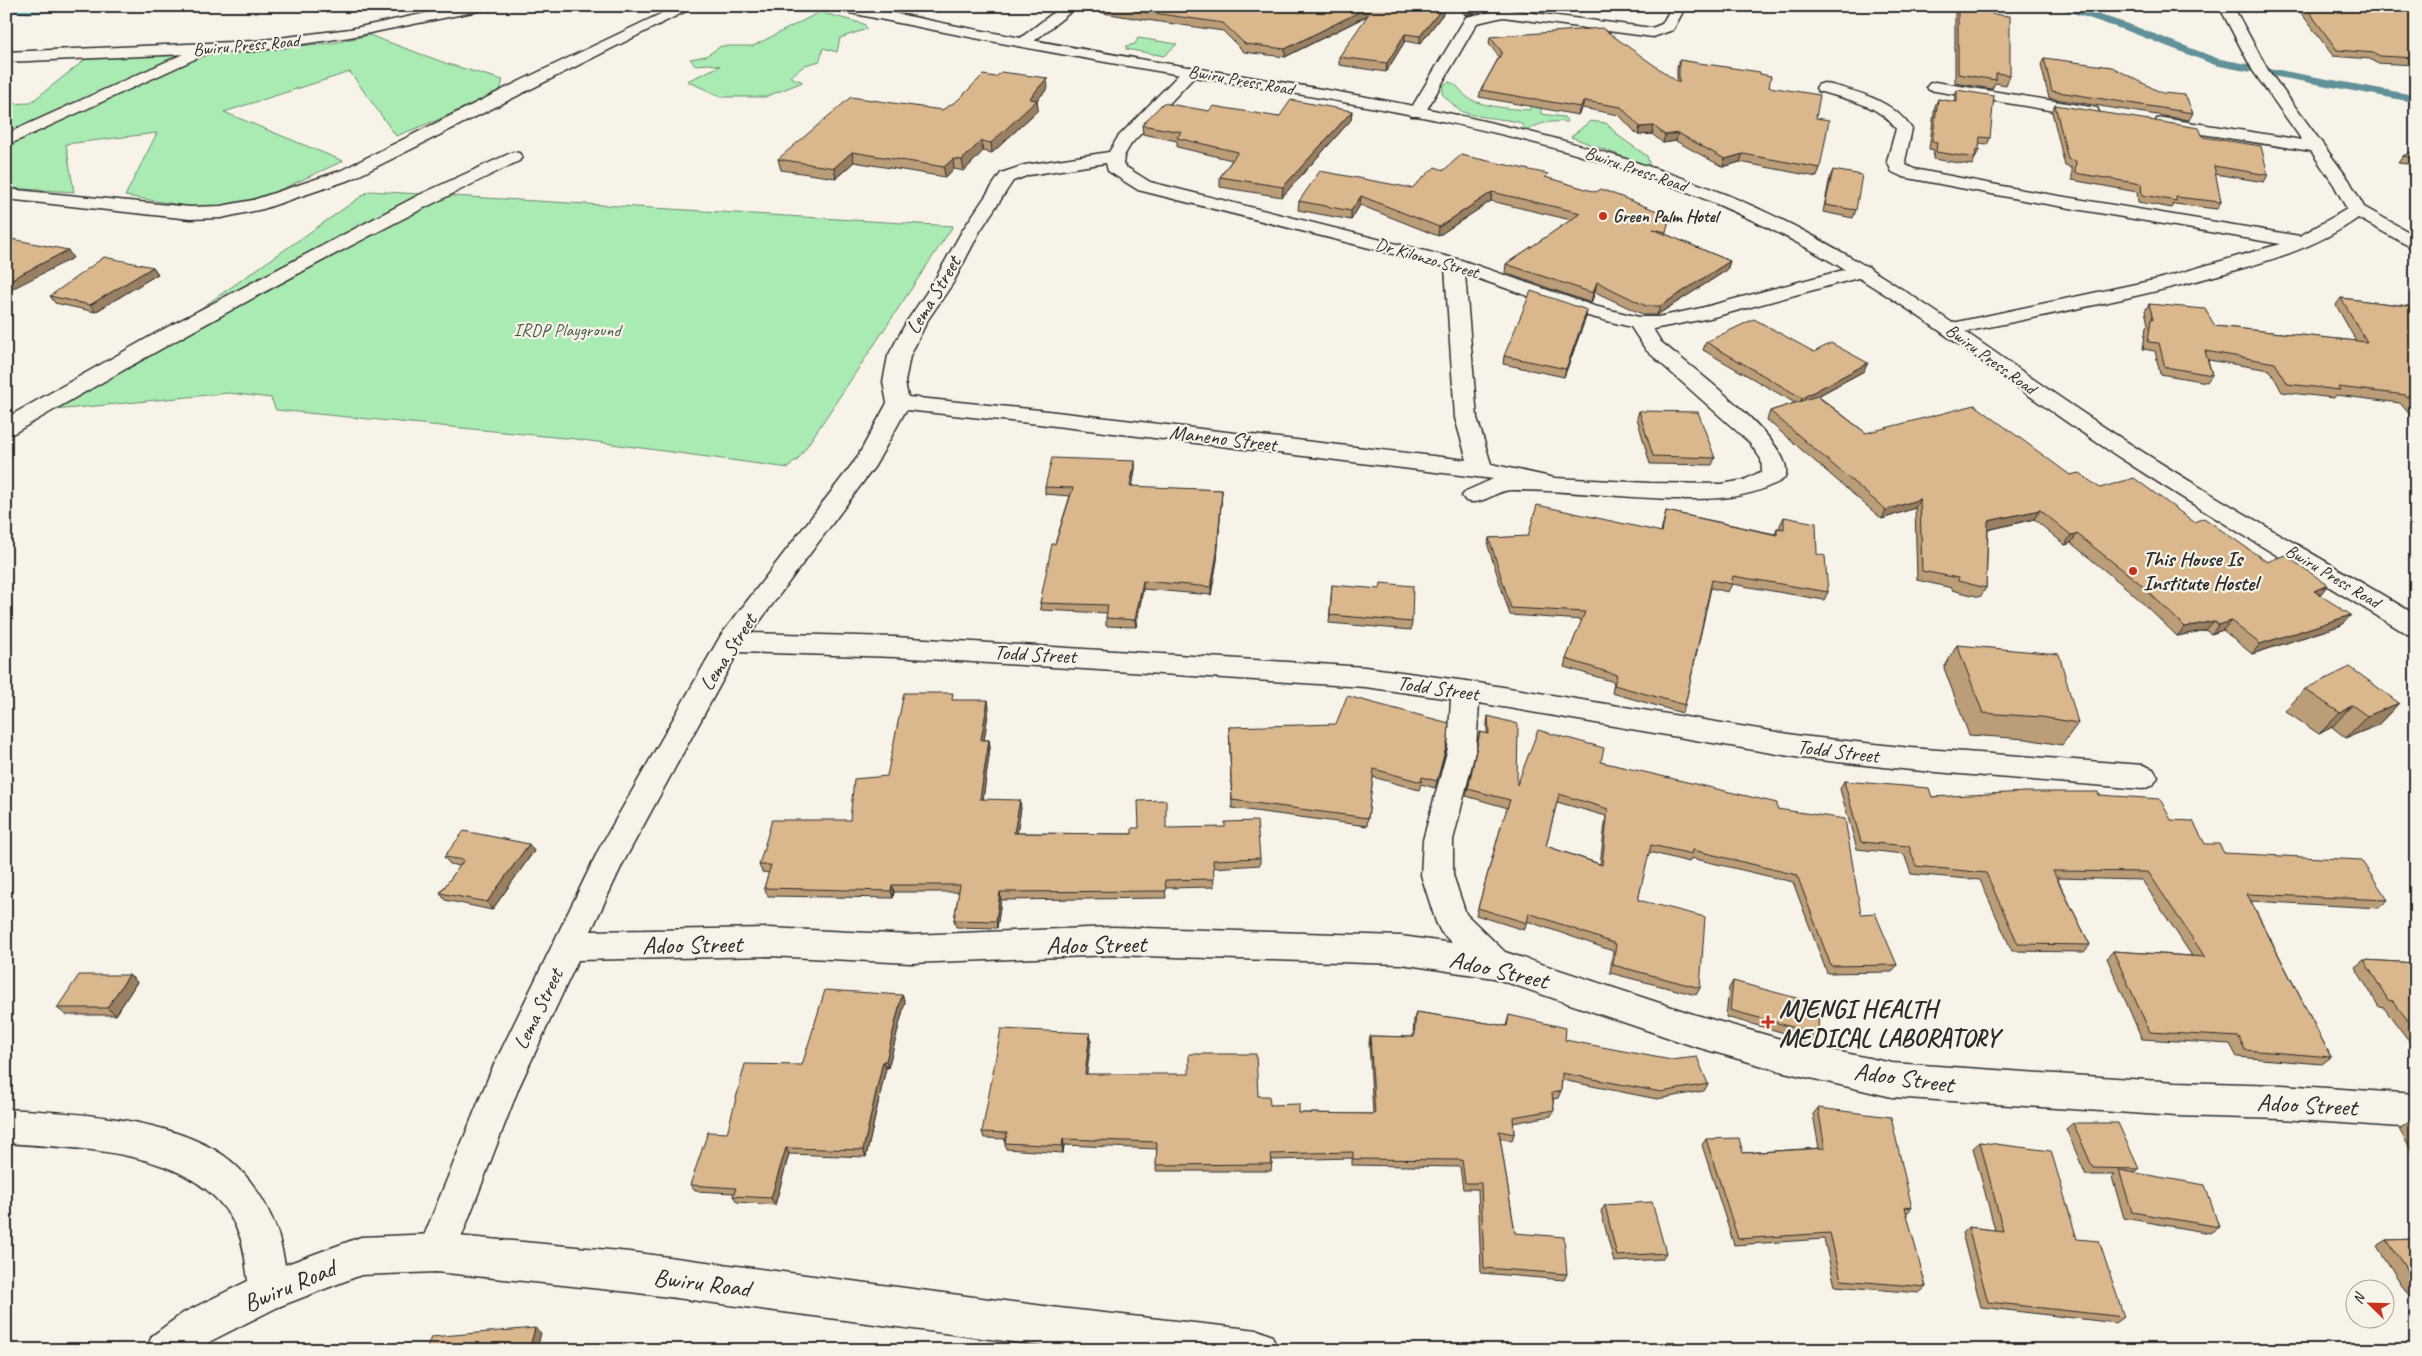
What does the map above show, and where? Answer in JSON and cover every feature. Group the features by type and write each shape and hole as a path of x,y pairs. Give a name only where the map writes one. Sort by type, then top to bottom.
{"street":[{"name":"Bwiru Press Road","path":"6,57 203,50 308,40 483,6"},
{"path":"6,194 190,213 221,212 257,205 346,175 528,83 689,6"},
{"name":"Bwiru Press Road","path":"836,6 1023,43 1417,112 1550,141 1646,171 1723,200 1803,238 1862,271 1950,329 2041,396 2137,460 2416,627"},
{"path":"1023,43 1071,6"},
{"path":"1417,112 1471,20 1504,9 1654,33 1668,27 1679,6"},
{"path":"2226,6 2261,71 2344,184 2357,210 2416,244"},
{"path":"6,142 203,50"},
{"path":"1115,156 1124,141 1190,72"},
{"path":"1935,87 2110,115"},
{"path":"1824,88 1887,110 1900,120 1904,129 1896,161 1898,168 1909,173 2023,195 2304,242"},
{"path":"2149,121 2316,147"},
{"name":"Dr Kilonzo Street","path":"1115,156 1114,167 1144,186 1454,264 1587,310 1639,323 1658,323 1695,316 1862,271"},
{"name":"Lema Street","path":"436,1253 503,1083 610,858 730,642 867,461 887,428 898,403 894,382 899,356 906,340 943,283 986,207 1008,177 1025,170 1115,156"},
{"path":"6,428 167,335 425,199 513,157"},
{"path":"1950,329 2171,283 2304,242 2336,227 2357,210"},
{"path":"1454,264 1466,418 1481,469"},
{"path":"1474,496 1506,482 1547,483 1650,491 1722,492 1751,486 1774,474 1773,458 1756,437 1731,412 1653,346 1639,323"},
{"name":"Maneno Street","path":"898,403 1039,416 1481,469 1547,483"},
{"name":"Todd Street","path":"730,642 895,647 1084,657 1365,677 1466,691 1801,747 1911,759 2143,777"},
{"path":"1466,691 1462,748 1438,840 1437,875 1452,922 1494,963"},
{"name":"Adoo Street","path":"568,946 769,942 911,949 1113,941 1401,950 1494,963 1694,1030 1784,1056 1892,1080 2176,1099 2282,1102 2416,1111"},
{"path":"6,1126 100,1133 159,1148 205,1164 230,1185 256,1228 268,1291"},
{"name":"Bwiru Road","path":"166,1350 198,1327 268,1291 362,1256 436,1253 630,1272 1059,1328 1258,1350"}],"green space":[{"path":"820,12 864,24 867,29 840,38 837,52 823,48 820,61 805,65 790,77 803,82 765,97 722,97 687,81 720,66 709,64 695,65 690,59 706,56 721,46 753,46"},
{"path":"369,35 448,64 503,80 500,91 435,121 396,136 350,72 224,112 343,161 230,213 125,196 157,133 66,144 74,192 6,188 6,104 30,103 91,55 263,49 333,43"},
{"path":"1138,38 1177,44 1164,56 1126,49 1126,46 1135,44"},
{"path":"1449,82 1459,88 1467,97 1480,103 1497,107 1530,110 1532,95 1541,105 1541,114 1564,117 1568,122 1545,123 1525,132 1521,123 1464,113 1442,94 1443,85"},
{"path":"1590,121 1606,123 1620,137 1647,156 1650,167 1571,137"},
{"name":"IRDP Playground","path":"369,191 953,226 797,461 794,461 789,468 575,439 276,410 271,398 229,393 55,410"}],"water":[{"path":"6,6 77,6 29,13 12,10"}],"building":[{"path":"1110,6 1371,6 1285,49 1245,44 1223,23"},
{"path":"1374,6 1444,6 1420,36 1405,34 1387,63 1339,57"},
{"path":"1958,6 1993,6 1992,14 2010,16 2010,75 1996,73 1996,80 1958,74"},
{"path":"2305,6 2416,6 2416,11 2410,10 2416,16 2416,28 2413,27 2416,30 2416,58 2380,56 2374,53 2337,50"},
{"path":"1602,28 1679,83 1679,60 1760,72 1760,74 1771,76 1769,87 1820,95 1816,118 1829,120 1820,168 1743,154 1725,159 1678,133 1665,135 1654,126 1640,127 1621,107 1584,101 1580,107 1481,90 1502,52 1490,37"},
{"path":"2044,58 2112,67 2162,93 2185,95 2193,113 2052,91"},
{"path":"1001,72 1047,78 1029,99 1037,100 991,143 981,141 962,160 953,159 944,167 852,152 834,168 778,159 851,97 942,110 958,100 983,75 996,77"},
{"path":"1957,90 1994,96 1990,138 1980,137 1979,150 1976,149 1975,158 1936,152 1937,143 1932,142 1938,99 1957,102"},
{"path":"1291,100 1352,111 1283,187 1220,177 1238,152 1177,138 1181,132 1142,125 1163,103 1209,111 1213,106 1279,117"},
{"path":"2055,105 2199,128 2203,137 2261,146 2268,175 2214,166 2221,202 2176,197 2176,201 2142,195 2141,184 2075,173 2076,161 2068,159"},
{"path":"2416,150 2416,158 2403,156"},
{"path":"1461,155 1548,174 1545,177 1596,192 1601,189 1670,216 1666,232 1653,229 1730,261 1660,306 1646,306 1597,282 1593,293 1506,264 1581,213 1492,192 1439,227 1361,196 1351,211 1299,201 1320,171 1412,188 1435,167 1444,170"},
{"path":"1833,170 1862,175 1856,210 1825,205"},
{"path":"6,238 68,250 6,282"},
{"path":"104,257 153,267 90,305 50,296"},
{"path":"1531,291 1587,310 1566,369 1504,356"},
{"path":"2341,298 2416,307 2416,407 2406,395 2338,387 2340,390 2288,384 2275,363 2205,351 2212,375 2165,367 2159,343 2148,342 2151,319 2153,319 2149,304 2205,309 2215,326 2367,342"},
{"path":"1754,319 1814,352 1831,343 1868,363 1802,398 1706,342"},
{"path":"1817,396 1866,433 1975,405 2070,475 2079,473 2100,488 2134,478 2194,522 2204,518 2267,562 2285,555 2328,585 2314,591 2351,615 2260,644 2231,621 2219,625 2214,621 2185,627 2137,581 2077,534 2071,535 2040,510 1988,521 1986,588 1958,581 1958,578 1922,571 1921,540 1923,540 1921,538 1920,499 1886,510 1770,411"},
{"path":"1639,411 1698,412 1715,458 1653,456"},
{"path":"1052,458 1135,461 1130,486 1222,490 1217,553 1211,587 1143,581 1135,620 1106,618 1108,605 1040,603 1052,544 1055,544 1073,488 1045,487"},
{"path":"1537,505 1662,532 1666,511 1777,535 1777,528 1784,529 1784,517 1816,523 1817,554 1825,556 1828,592 1733,576 1731,584 1712,580 1685,705 1614,685 1617,675 1566,659 1585,612 1511,608 1489,538 1528,536"},
{"path":"1381,583 1413,586 1412,622 1330,615 1332,585 1380,589"},
{"path":"1957,645 2059,654 2078,723 2041,717 1983,713"},
{"path":"2350,667 2399,703 2367,716 2352,705 2340,713 2305,689"},
{"path":"904,693 953,693 952,700 988,700 981,740 989,740 980,799 1020,800 1014,833 1132,834 1132,828 1139,828 1138,801 1166,800 1166,828 1225,827 1225,822 1257,821 1260,858 1213,860 1214,879 1165,880 1166,891 1000,892 996,921 954,920 960,885 892,885 891,891 764,888 771,865 759,865 772,820 850,820 854,779 887,776"},
{"path":"1347,696 1449,723 1448,740 1437,781 1422,777 1421,782 1374,769 1368,818 1232,800 1229,727 1336,724"},
{"path":"1488,716 1518,724 1517,785 1538,730 1604,748 1601,762 1777,803 1777,809 1845,819 1861,914 1875,913 1897,965 1831,966 1797,875 1693,850 1692,854 1651,845 1638,900 1705,917 1700,988 1613,965 1616,944 1529,913 1527,923 1478,908 1510,800 1468,789 1480,732 1489,734","holes":["1559,794 1608,809 1602,865 1546,846"]},
{"path":"1844,781 1929,788 1932,797 2025,792 2098,792 2099,795 2160,799 2171,820 2193,821 2205,844 2219,844 2224,853 2361,860 2388,900 2247,894 2331,1057 2245,1050 2239,1037 2150,1032 2113,951 2205,957 2148,872 2053,871 2090,945 2018,944 1986,873 1916,866 1909,846 1861,842"},
{"path":"464,831 529,844 487,902 440,893 464,860 444,857"},
{"path":"2364,960 2416,963 2416,1031 2393,1001 2388,1000"},
{"path":"79,975 129,975 107,1008 57,1008"},
{"path":"1733,981 1819,1004 1818,1034 1730,1010"},
{"path":"825,990 902,995 886,1061 883,1061 863,1150 786,1148 771,1198 733,1196 736,1188 690,1185 708,1132 727,1133 745,1064 802,1065"},
{"path":"1416,1012 1507,1026 1509,1015 1566,1028 1565,1040 1671,1060 1697,1057 1708,1084 1661,1092 1562,1073 1561,1091 1552,1093 1554,1110 1513,1117 1514,1134 1499,1131 1515,1233 1564,1237 1567,1274 1484,1268 1481,1183 1465,1183 1462,1160 1353,1159 1353,1152 1271,1154 1272,1164 1156,1165 1157,1142 1063,1139 1062,1146 1005,1143 1007,1133 982,1132 1001,1029 1090,1033 1085,1074 1189,1074 1189,1054 1256,1054 1258,1096 1269,1096 1270,1105 1299,1104 1299,1113 1375,1114 1370,1036 1414,1037"},
{"path":"1818,1108 1891,1117 1912,1208 1905,1207 1926,1287 1841,1280 1830,1233 1738,1239 1706,1139 1739,1138 1743,1153 1825,1148"},
{"path":"2409,1122 2416,1123 2416,1134"},
{"path":"2073,1123 2118,1123 2139,1169 2093,1168"},
{"path":"1980,1142 2051,1151 2077,1239 2099,1241 2124,1317 1988,1302 1968,1227 2003,1231"},
{"path":"2119,1170 2205,1185 2219,1227 2132,1212"},
{"path":"1652,1202 1666,1253 1617,1256 1605,1205"},
{"path":"2416,1239 2416,1284 2387,1240"},
{"path":"535,1328 529,1350 426,1350 431,1337"}],"waterway":[{"path":"2063,6 2132,29 2217,62 2416,99"}],"place":[{"name":"Green Palm Hotel","path":"1603,216"},
{"name":"This House Is Institute Hostel","path":"2133,571"},
{"name":"MJENGI HEALTH MEDICAL LABORATORY","path":"1768,1022"}]}
